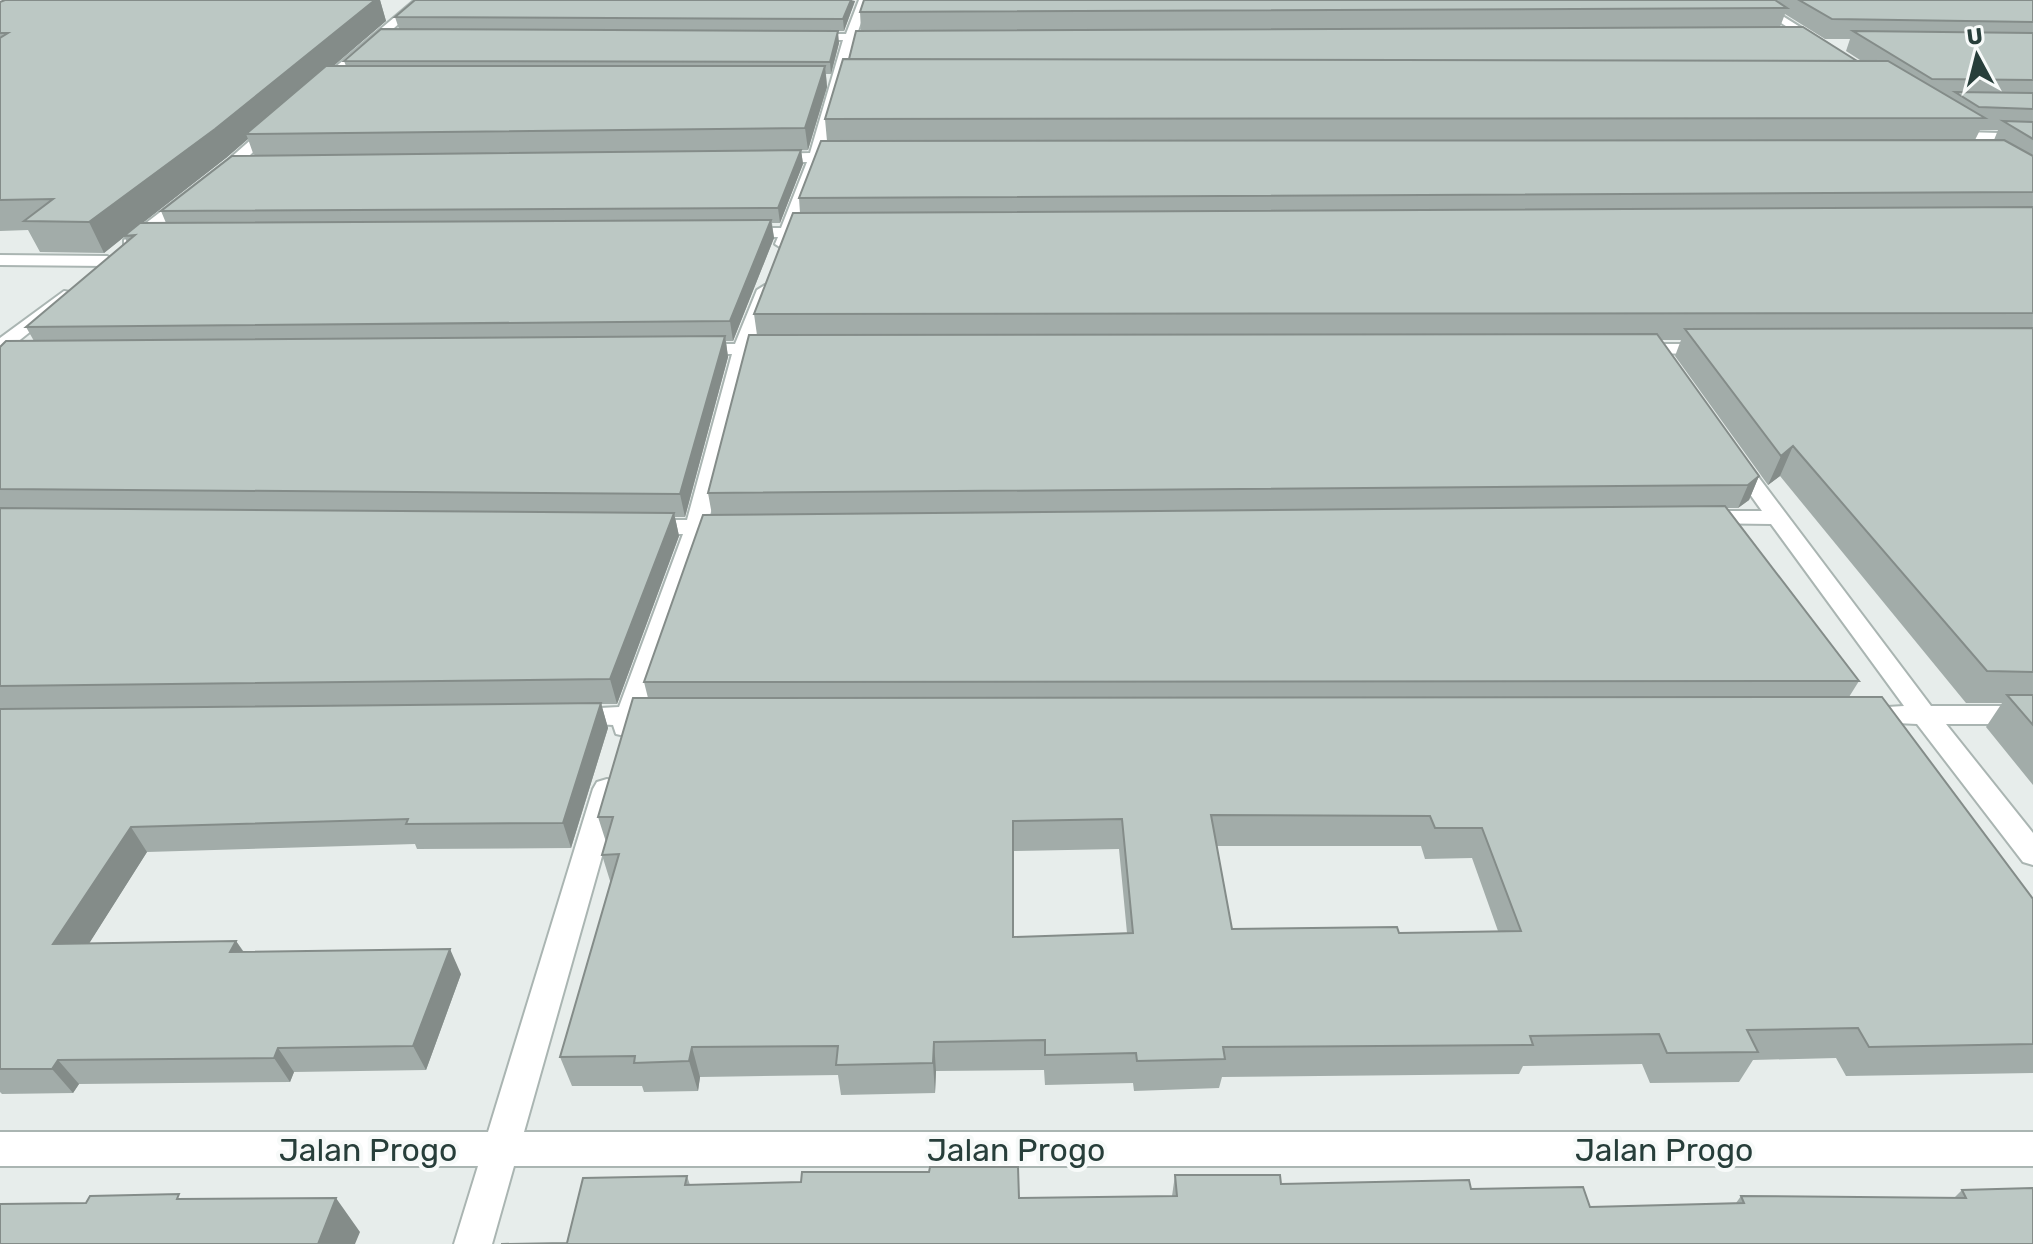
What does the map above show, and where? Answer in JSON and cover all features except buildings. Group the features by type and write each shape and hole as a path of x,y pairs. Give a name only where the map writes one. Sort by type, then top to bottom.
{"street":[{"path":"473,1244 615,761 696,527 742,349 816,157 850,37 864,0"},
{"path":"1750,0 1829,47"},
{"path":"5,352 107,261 241,163 295,108 418,2"},
{"path":"1783,33 1804,33"},
{"path":"377,35 401,35"},
{"path":"799,37 901,37"},
{"path":"327,80 343,80"},
{"path":"1986,149 1959,132 2033,138"},
{"path":"753,158 864,157"},
{"path":"723,233 835,232"},
{"path":"141,234 167,234"},
{"path":"0,260 107,261"},
{"path":"679,349 805,349"},
{"path":"1609,349 1735,349"},
{"path":"1657,349 1675,375"},
{"path":"1721,440 1924,715 2033,854"},
{"path":"1680,518 1775,517"},
{"path":"617,526 743,527"},
{"path":"1844,715 2033,715"},
{"path":"550,716 677,716"},
{"name":"Jalan Progo","path":"0,1149 2033,1149"}]}
